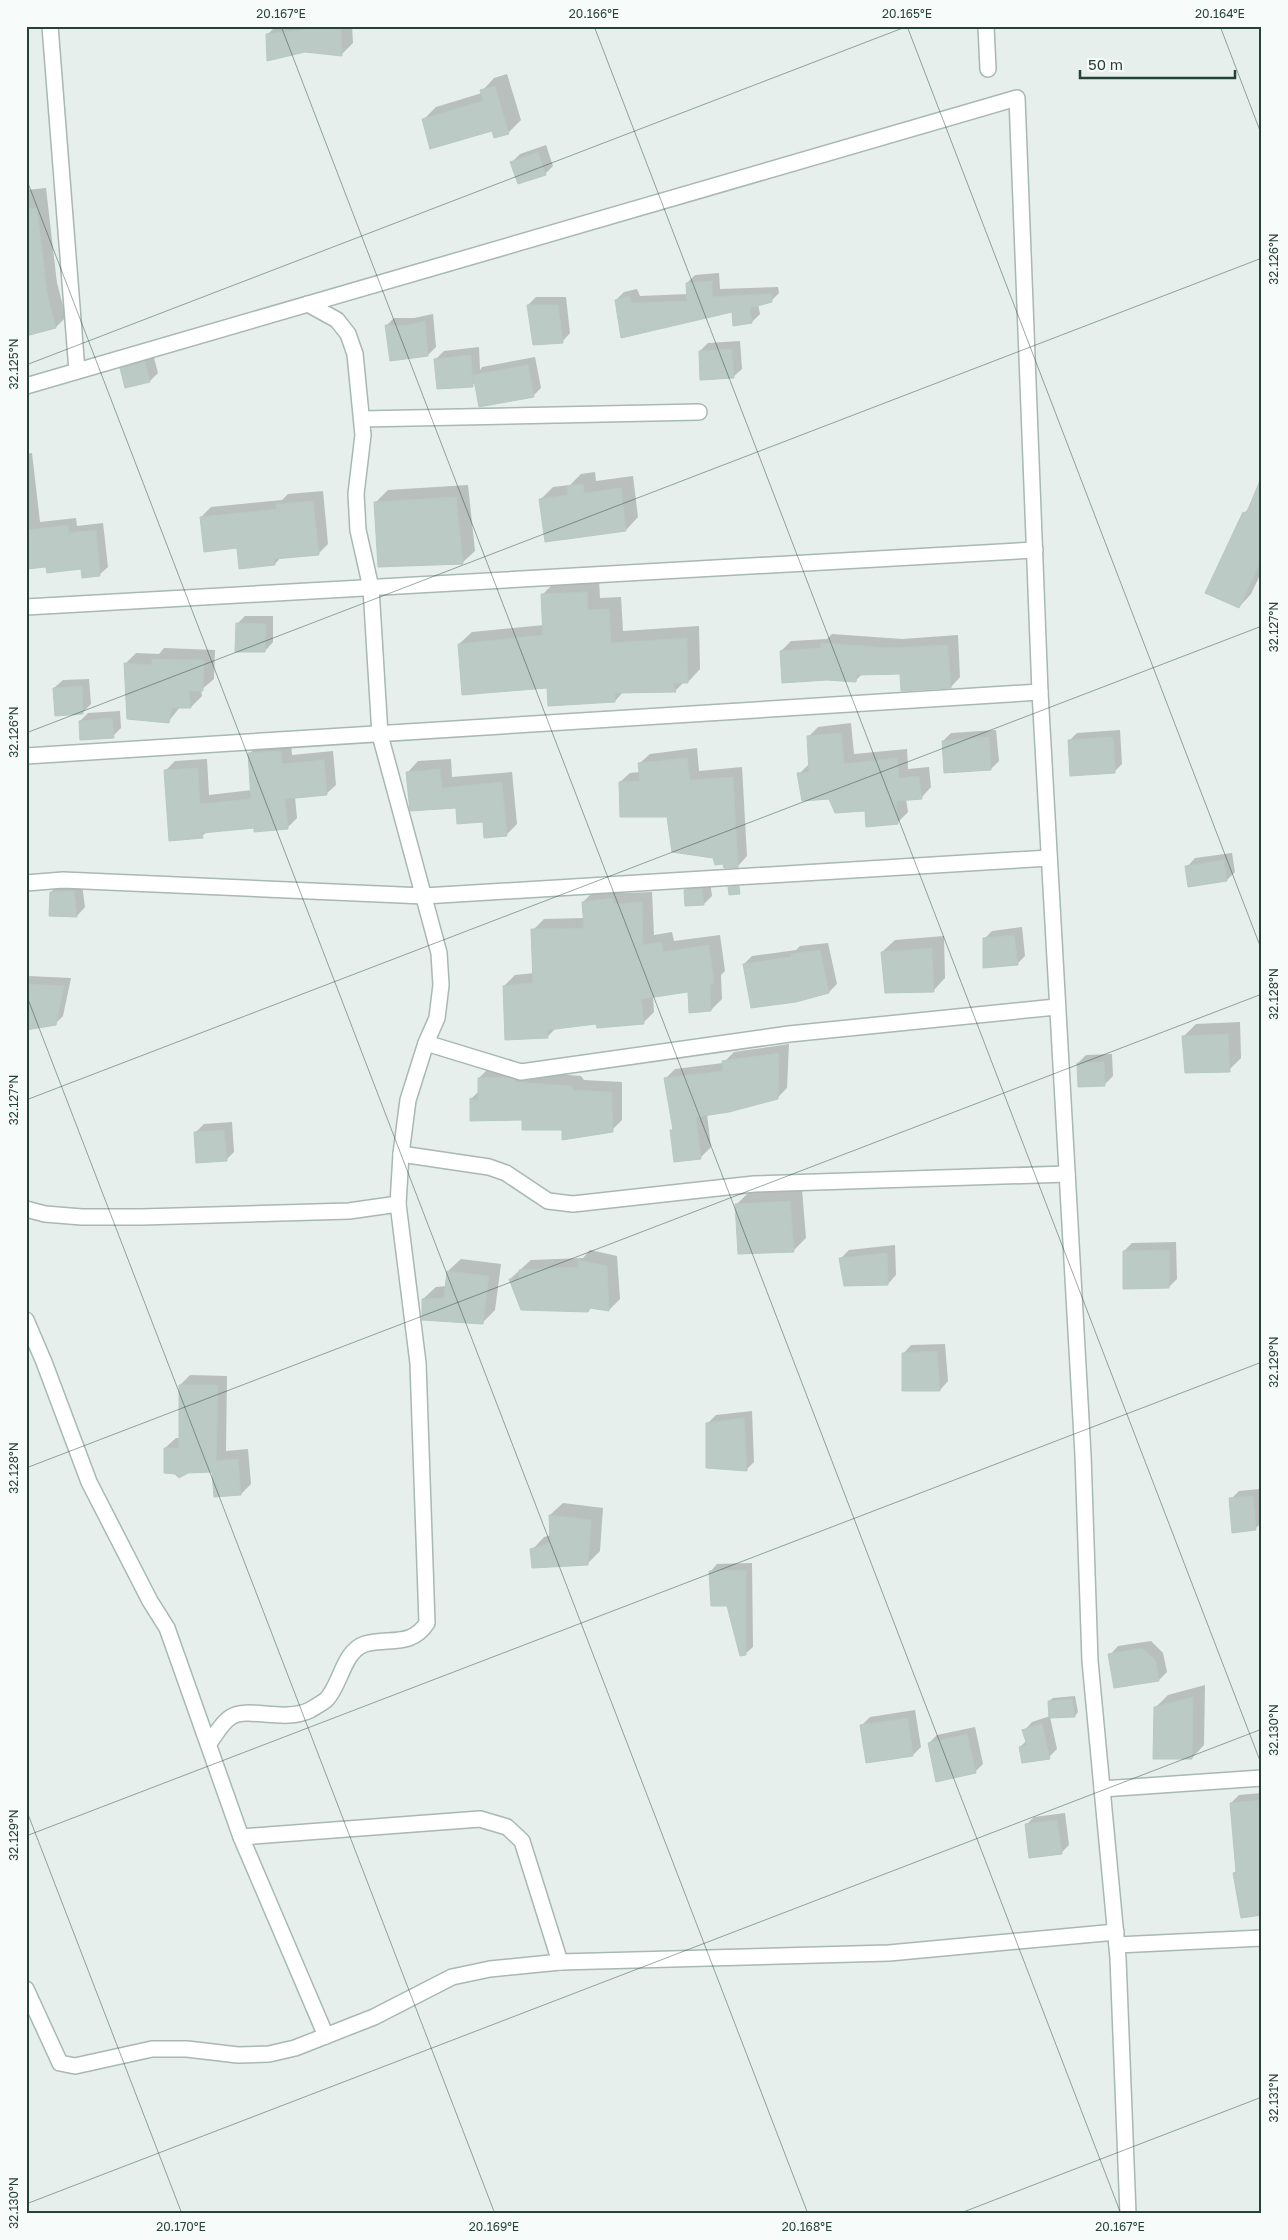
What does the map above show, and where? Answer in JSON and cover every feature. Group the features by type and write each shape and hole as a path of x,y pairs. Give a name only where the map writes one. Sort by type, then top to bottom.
{"street":[{"path":"50,26 77,371"},
{"path":"986,26 988,69"},
{"path":"26,386 1017,98 1040,692 1056,1007 1083,1455 1090,1661 1117,1938 1128,2214"},
{"path":"209,1744 230,1717 243,1713 285,1716 309,1711 326,1699 355,1650 365,1644 405,1640 420,1634 427,1623 418,1363 398,1204 401,1154 408,1100 426,1043 437,1018 441,985 439,953 380,735 371,588 358,530 356,494 362,449 362,419 355,354 348,334 337,320 308,304"},
{"path":"362,419 699,412"},
{"path":"26,607 1035,550"},
{"path":"26,756 1040,692"},
{"path":"26,884 63,880 424,896 1049,858"},
{"path":"426,1043 521,1072 789,1034 1056,1007"},
{"path":"401,1154 489,1167 506,1173 548,1201 573,1204 754,1184 1067,1174"},
{"path":"26,1209 45,1214 82,1217 142,1217 349,1211 398,1204"},
{"path":"26,1320 44,1362 89,1482 150,1601 167,1628 241,1837 326,2036"},
{"path":"1102,1789 1262,1778"},
{"path":"241,1837 480,1819 506,1827 522,1841 560,1962"},
{"path":"26,1989 60,2063 67,2066 75,2066 152,2049 187,2049 238,2055 269,2054 295,2048 374,2017 452,1977 490,1969 560,1962 889,1953 1117,1938 1262,1938"}],"building":[{"path":"303,26 341,26 342,56 305,52 267,61 266,34 303,30"},
{"path":"495,86 509,134 494,138 492,131 430,149 422,119 483,101 480,90"},
{"path":"538,152 546,175 518,184 510,162"},
{"path":"37,208 47,293 56,328 26,336 26,209"},
{"path":"712,281 712,297 771,294 772,302 750,308 752,323 733,326 732,312 621,338 615,300 629,296 632,303 687,301 686,283"},
{"path":"527,305 558,305 563,343 533,345"},
{"path":"425,321 428,356 390,361 385,325 405,326"},
{"path":"732,349 734,378 700,380 699,351"},
{"path":"471,355 473,387 437,389 434,359"},
{"path":"145,361 150,382 125,388 120,368"},
{"path":"528,365 534,397 479,407 473,375"},
{"path":"1262,476 1262,559 1239,608 1205,593 1243,512 1246,514"},
{"path":"583,484 584,493 621,488 626,531 545,542 539,499 568,495 567,486"},
{"path":"456,497 463,564 378,567 374,502"},
{"path":"313,501 319,555 274,559 275,565 239,569 237,548 204,552 200,517 277,509 276,504"},
{"path":"68,525 69,533 96,530 100,576 82,578 81,569 47,573 46,567 26,569 26,530"},
{"path":"587,592 588,610 609,609 611,643 687,638 688,683 673,683 676,692 615,693 615,702 548,706 547,688 462,695 458,644 543,635 541,594"},
{"path":"236,623 266,624 265,652 235,652"},
{"path":"821,643 891,648 948,645 951,688 901,691 900,674 857,675 856,682 827,680 782,683 780,651 821,648"},
{"path":"152,659 204,660 203,691 189,691 191,708 172,708 169,723 127,719 124,663 152,665"},
{"path":"82,686 83,714 55,716 53,688"},
{"path":"112,718 114,738 80,740 79,721"},
{"path":"841,733 844,764 897,758 899,778 919,776 922,799 896,801 898,824 866,827 865,811 835,813 829,799 802,801 797,773 809,772 807,736"},
{"path":"989,737 991,770 944,773 942,741"},
{"path":"1113,737 1115,773 1070,776 1068,740"},
{"path":"281,751 282,764 324,760 327,795 285,799 288,829 254,832 254,828 202,833 203,838 169,841 164,770 198,768 200,804 251,799 248,753"},
{"path":"687,758 690,780 733,777 738,868 724,868 723,864 715,865 713,858 672,852 667,817 620,817 619,782 640,781 638,763"},
{"path":"440,769 442,788 502,782 507,836 484,838 483,822 457,824 456,808 410,811 406,772"},
{"path":"1224,860 1227,881 1188,887 1185,866"},
{"path":"739,886 740,894 729,895 728,887"},
{"path":"702,888 704,905 685,906 684,890"},
{"path":"74,891 77,917 49,916 50,892"},
{"path":"613,898 614,904 642,902 643,945 662,942 663,952 709,945 714,983 710,984 711,1011 689,1013 688,992 641,999 644,1024 597,1028 596,1024 547,1030 548,1038 505,1040 503,986 533,983 531,929 584,928 582,902"},
{"path":"1014,935 1018,965 983,968 983,938"},
{"path":"932,948 934,992 885,993 881,952"},
{"path":"820,950 829,993 796,1002 751,1008 743,964 791,957 791,954"},
{"path":"26,984 64,986 56,1025 26,1030"},
{"path":"1228,1034 1230,1072 1185,1073 1182,1036"},
{"path":"779,1053 778,1099 729,1112 696,1117 701,1159 674,1162 670,1130 673,1130 664,1078 723,1071 722,1061"},
{"path":"1104,1062 1105,1086 1078,1087 1077,1063"},
{"path":"507,1077 515,1080 515,1082 571,1086 574,1090 612,1092 613,1132 562,1140 562,1130 522,1130 522,1120 470,1121 470,1098 478,1101 478,1078"},
{"path":"224,1130 227,1161 196,1163 194,1132"},
{"path":"790,1201 794,1252 738,1254 735,1204"},
{"path":"1169,1250 1169,1288 1123,1289 1123,1251"},
{"path":"887,1253 888,1285 844,1286 839,1258"},
{"path":"578,1260 607,1266 609,1311 590,1308 588,1312 521,1310 509,1279 519,1280 519,1270 578,1267"},
{"path":"447,1271 489,1276 483,1324 422,1320 422,1299 444,1298"},
{"path":"937,1351 940,1391 902,1391 902,1353"},
{"path":"179,1385 218,1385 216,1461 238,1459 241,1495 214,1497 212,1472 188,1473 179,1478 175,1474 164,1473 164,1448 179,1448"},
{"path":"744,1418 747,1471 706,1468 706,1423"},
{"path":"1253,1496 1256,1530 1232,1533 1229,1498"},
{"path":"549,1515 591,1520 588,1565 532,1568 530,1549 550,1543"},
{"path":"746,1570 746,1655 740,1656 727,1606 711,1606 709,1571"},
{"path":"1142,1648 1156,1661 1159,1681 1114,1688 1108,1654"},
{"path":"1193,1697 1192,1759 1153,1759 1154,1707"},
{"path":"1072,1699 1075,1717 1049,1718 1048,1701"},
{"path":"908,1718 913,1756 866,1763 860,1725"},
{"path":"1042,1723 1050,1759 1022,1763 1019,1747 1027,1745 1022,1730"},
{"path":"967,1734 976,1773 936,1782 928,1743"},
{"path":"1260,1800 1262,1820 1262,1915 1241,1918 1233,1873 1236,1872 1230,1803"},
{"path":"1057,1820 1062,1854 1029,1858 1025,1824"}]}
